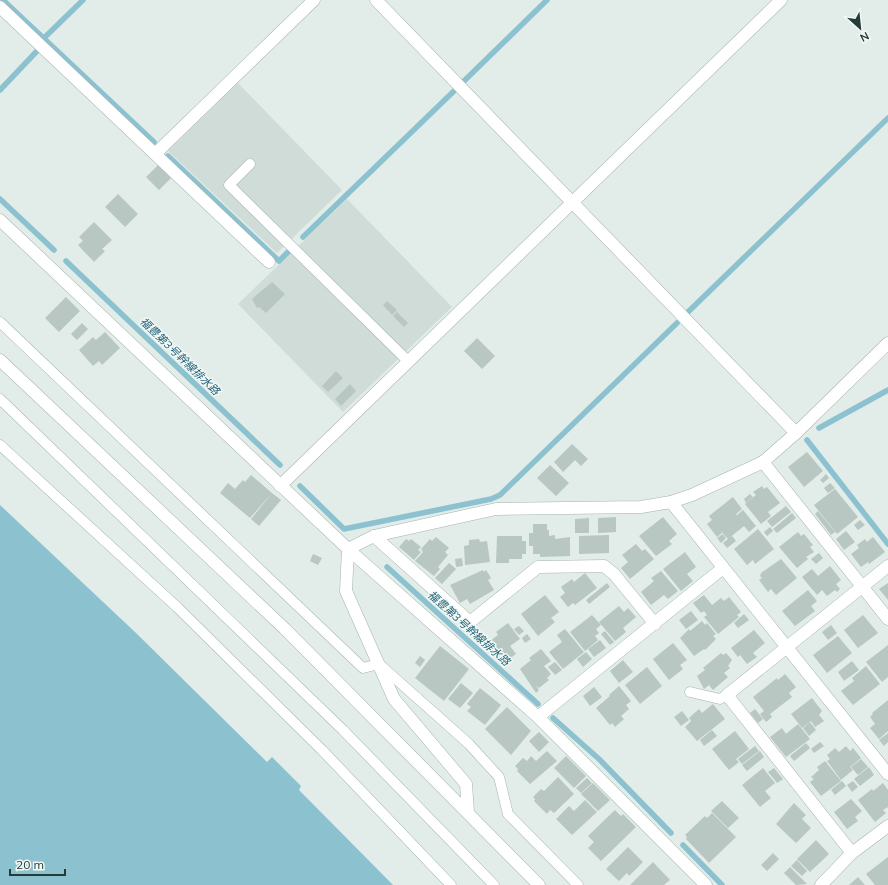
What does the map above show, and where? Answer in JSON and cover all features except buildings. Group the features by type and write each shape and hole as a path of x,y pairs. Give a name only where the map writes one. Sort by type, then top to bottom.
{"street":[{"path":"155,154 314,0"},
{"path":"376,0 796,433"},
{"path":"280,486 780,0"},
{"path":"0,7 269,262"},
{"path":"0,220 348,549 538,717 706,885"},
{"path":"348,549 374,536 496,508 641,507 671,502 692,495 762,462 796,433 888,343"},
{"path":"0,360 285,629 468,812 538,885"},
{"path":"762,462 888,619"},
{"path":"671,502 888,774"},
{"path":"374,536 470,622 538,566 604,566 614,574 655,624"},
{"path":"348,549 346,591 394,699 466,784 468,812"},
{"path":"852,853 727,695 888,566"},
{"path":"538,717 723,568"},
{"path":"820,885 852,853 888,826"}],"lane":[{"path":"250,164 229,185 408,361"},
{"path":"0,322 363,668 379,664 469,744 499,777 508,814 578,885"},
{"path":"0,399 343,730 494,885"},
{"path":"0,445 177,607 322,750 451,885"},
{"path":"690,692 720,699 727,695"}],"shaded area":[{"path":"238,83 342,190 277,253 168,151"},
{"path":"347,199 452,307 343,412 238,304"}],"water":[{"path":"0,505 136,633 267,762 272,757 301,786 299,790 393,885 0,885"}],"waterway":[{"path":"3,0 154,142"},
{"path":"44,38 83,0"},
{"path":"463,82 547,0"},
{"path":"0,90 37,51"},
{"path":"303,237 454,91"},
{"path":"688,312 888,118"},
{"path":"168,156 279,261 288,252"},
{"name":"福豊第3号幹線排水路","path":"0,199 54,250"},
{"name":"福豊第3号幹線排水路","path":"66,261 280,465"},
{"path":"300,486 344,529 491,499 500,495 677,323"},
{"path":"819,428 888,390"},
{"path":"807,440 888,544"},
{"name":"福豊第3号幹線排水路","path":"387,567 538,704"},
{"name":"福豊第3号幹線排水路","path":"553,718 599,759 671,833"},
{"name":"福豊第3号幹線排水路","path":"683,845 722,885"}]}
